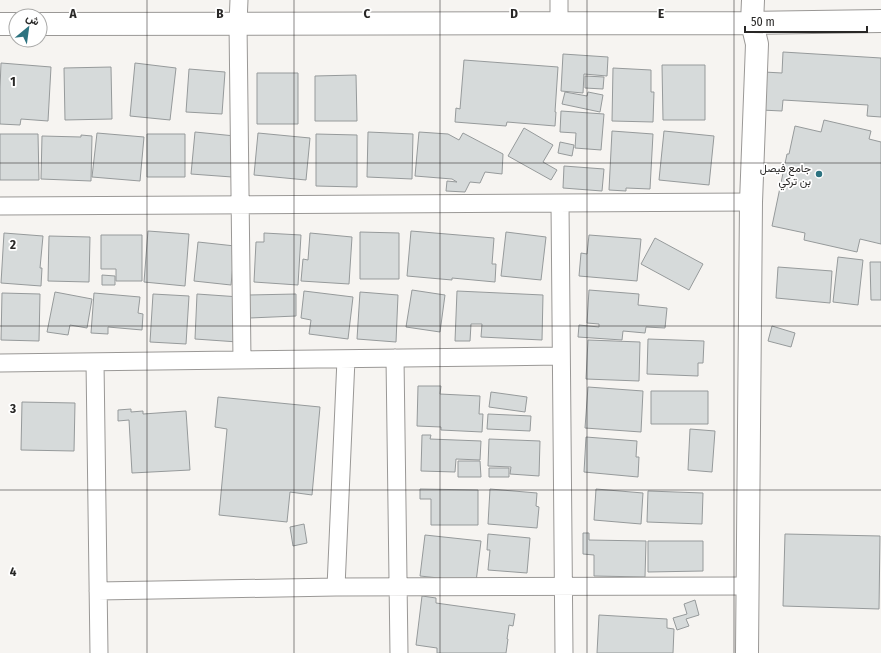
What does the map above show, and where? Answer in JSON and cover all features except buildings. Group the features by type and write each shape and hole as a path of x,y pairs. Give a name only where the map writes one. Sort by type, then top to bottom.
{"street":[{"path":"239,0 242,360"},
{"path":"559,0 559,23"},
{"path":"747,653 751,202 757,44 752,23 753,0"},
{"path":"48,24 752,23 881,21"},
{"path":"0,206 751,202"},
{"path":"560,203 564,653"},
{"path":"0,363 561,356"},
{"path":"395,358 399,653"},
{"path":"336,587 346,359"},
{"path":"95,362 99,653"},
{"path":"98,591 336,587 747,586"}],"place":[{"name":"جامع فيصل بن تركي","path":"819,174"}]}
